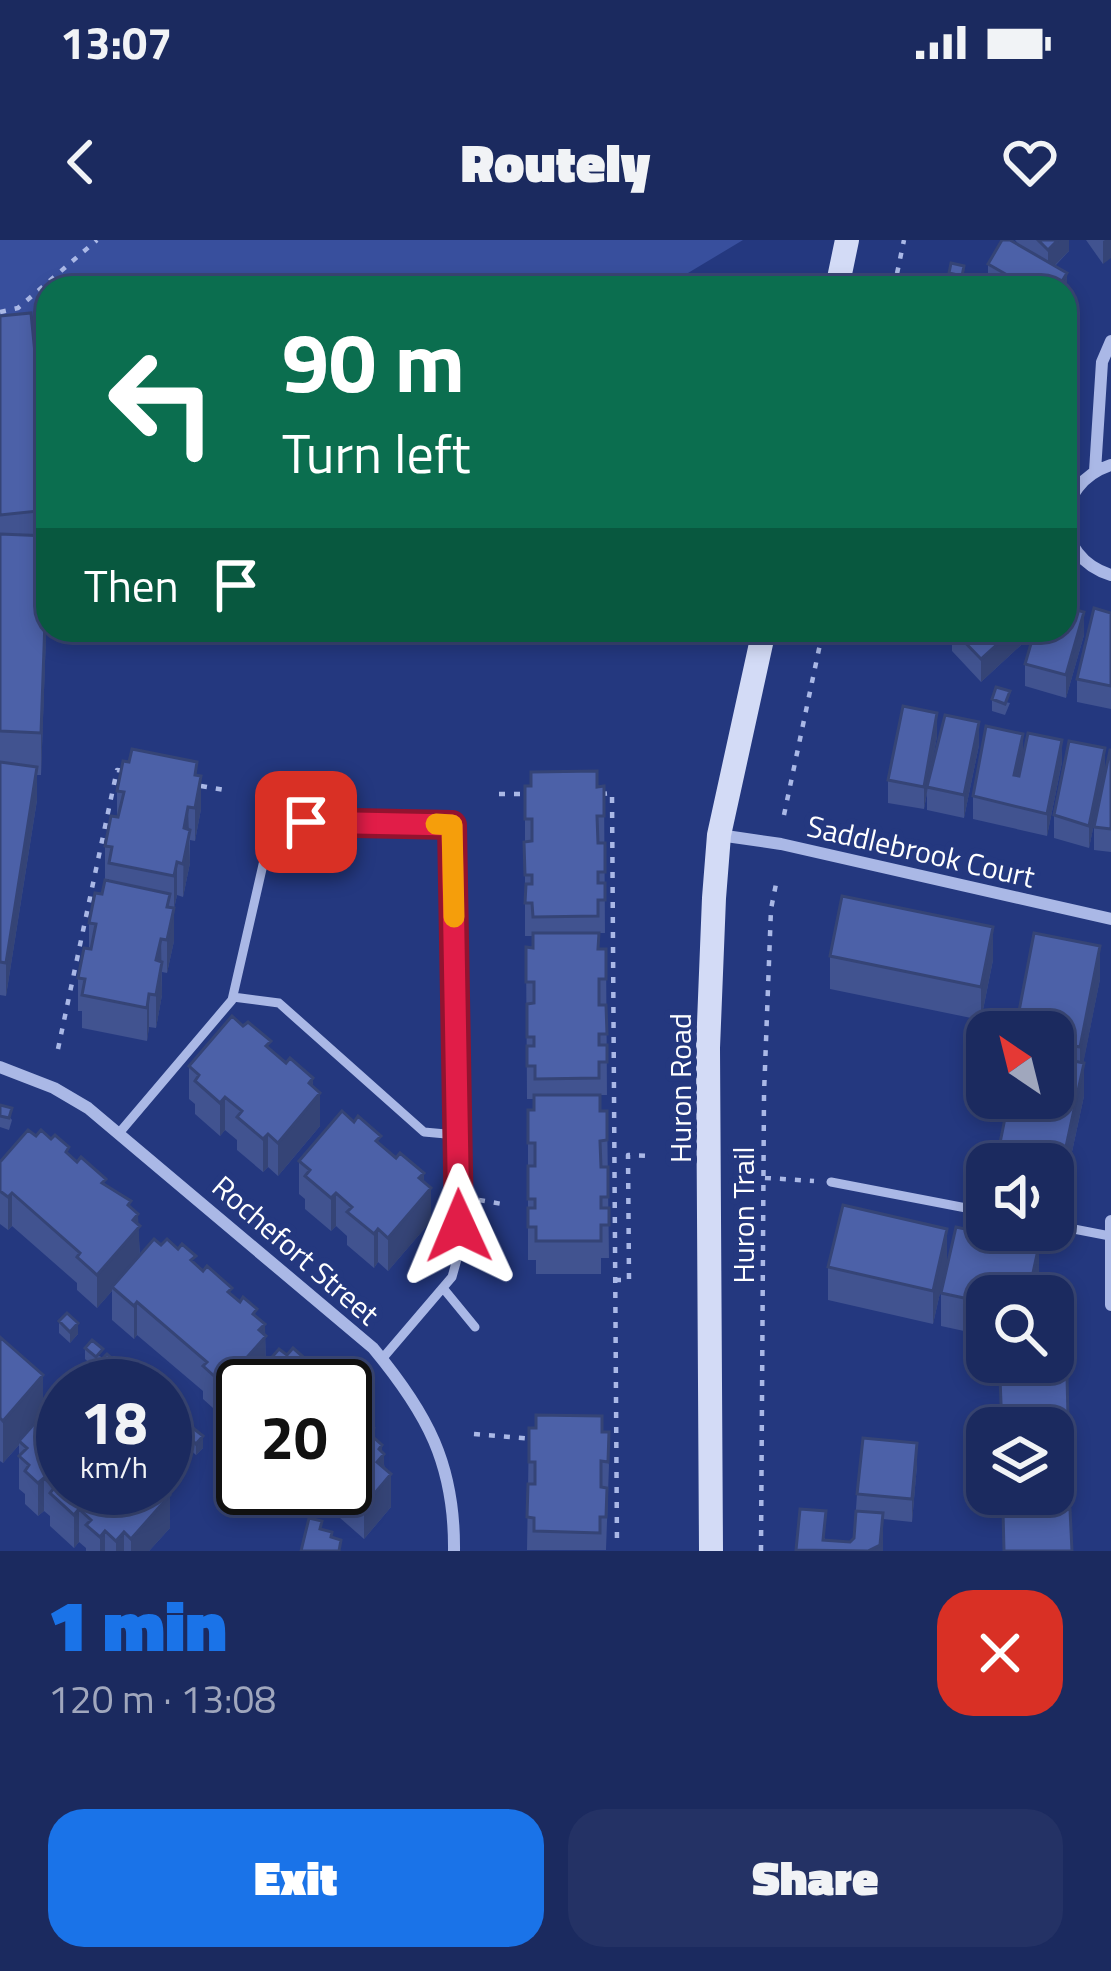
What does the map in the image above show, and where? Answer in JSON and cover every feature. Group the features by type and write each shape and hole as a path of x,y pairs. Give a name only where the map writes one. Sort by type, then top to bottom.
{"main road":[{"path":"840,276 847,240"},
{"name":"Huron Road","path":"711,1551 709,1027 719,835 761,642"}],"street":[{"path":"1095,471 1102,362 1111,341"},
{"path":"1077,488 1095,471 1111,466"},
{"path":"1077,552 1090,567 1111,575"},
{"name":"Saddlebrook Court","path":"719,835 781,844 1111,919"},
{"name":"Rochefort Street","path":"0,1067 54,1088 121,1132 382,1359 433,1431 447,1474 454,1551"},
{"path":"1111,1221 1111,1305"}],"lane":[{"path":"121,1132 224,1014 233,997 273,821 452,825 459,1252 452,1277 382,1359"},
{"path":"233,997 279,1003 424,1132 457,1135"},
{"path":"832,1182 966,1208"},
{"path":"1074,1229 1110,1236"},
{"path":"443,1288 476,1328"}],"path":[{"path":"55,276 97,240"},
{"path":"896,276 904,240"},
{"path":"0,312 18,308 36,293"},
{"path":"784,815 821,642"},
{"path":"58,1049 117,770 140,774"},
{"path":"185,783 230,791"},
{"path":"499,794 544,794"},
{"path":"589,794 611,794 617,1546"},
{"name":"Huron Trail","path":"761,1551 764,1178 771,908 777,879"},
{"path":"615,1280 629,1280 628,1155 651,1156"},
{"path":"709,1175 832,1182"},
{"path":"475,1200 502,1204"},
{"path":"474,1434 544,1439"}],"shaded area":[{"path":"0,240 743,240 683,276 36,276 36,327 0,330"}],"building":[{"path":"1002,240 1010,240 1067,273 1009,276 988,264"},
{"path":"1038,240 1058,240 1048,250"},
{"path":"951,263 964,266 962,276 949,273"},
{"path":"31,313 36,363 36,511 0,515 0,316"},
{"path":"0,534 36,536 36,642 44,642 41,733 0,731"},
{"path":"1094,608 1111,613 1111,686 1077,679"},
{"path":"1077,610 1084,612 1077,636"},
{"path":"965,642 1000,642 981,659"},
{"path":"1031,642 1075,642 1066,675 1025,664"},
{"path":"996,687 1010,691 1005,704 992,699"},
{"path":"903,706 937,713 924,787 888,780"},
{"path":"945,715 979,722 964,795 927,787"},
{"path":"986,726 1023,734 1014,775 1019,776 1028,733 1062,740 1047,814 973,796"},
{"path":"1069,741 1105,748 1089,826 1054,815"},
{"path":"132,749 197,762 195,775 201,776 195,808 188,807 184,828 190,830 183,864 177,862 174,876 109,863 112,847 105,846 111,816 118,817 124,792 117,791 123,761 129,762"},
{"path":"1111,750 1111,829 1094,827"},
{"path":"0,762 37,767 6,963 0,962"},
{"path":"597,771 597,787 604,786 604,816 597,816 598,843 605,843 605,872 598,872 598,883 605,883 605,900 598,900 598,916 533,917 532,903 525,903 526,884 532,884 532,875 525,875 524,842 532,841 532,819 525,819 525,786 531,786 531,772"},
{"path":"105,880 170,894 167,907 174,908 167,940 161,939 156,960 162,962 156,995 149,994 147,1008 82,995 85,979 78,978 84,948 91,949 96,924 89,923 95,893 102,894"},
{"path":"842,896 993,927 981,987 830,956"},
{"path":"533,933 599,933 598,949 606,949 606,979 599,979 599,1005 606,1005 607,1034 599,1034 599,1045 607,1045 607,1062 599,1062 599,1078 535,1079 535,1066 527,1066 527,1046 534,1046 534,1037 527,1037 527,1004 534,1003 534,982 526,982 526,947 533,948"},
{"path":"1034,933 1100,946 1080,1047 1074,1046 1074,1011 1019,1011"},
{"path":"232,1016 271,1041 266,1046 313,1078 309,1083 320,1093 278,1143 268,1134 263,1139 237,1117 242,1111 225,1097 220,1103 195,1081 199,1075 189,1066"},
{"path":"1074,1061 1084,1063 1074,1110"},
{"path":"534,1095 600,1095 600,1111 607,1111 607,1140 600,1141 601,1167 608,1167 608,1197 601,1197 601,1208 609,1208 609,1225 601,1225 601,1241 536,1241 536,1227 528,1227 528,1208 535,1208 535,1199 528,1199 528,1166 535,1166 535,1143 528,1143 528,1110 534,1110"},
{"path":"0,1105 12,1108 9,1118 0,1116"},
{"path":"342,1111 354,1122 358,1116 381,1136 376,1141 424,1173 419,1178 431,1188 388,1238 378,1229 374,1234 347,1212 352,1207 336,1193 331,1198 305,1176 310,1170 299,1161"},
{"path":"1005,1119 1072,1119 1067,1143 1000,1143"},
{"path":"28,1130 36,1136 41,1130 51,1139 55,1135 69,1147 66,1152 77,1162 81,1157 106,1179 102,1183 131,1201 128,1205 138,1214 133,1220 140,1226 97,1275 77,1257 80,1253 12,1193 8,1197 0,1191 0,1162"},
{"path":"843,1205 947,1229 933,1291 828,1267"},
{"path":"956,1227 966,1229 966,1251 1038,1251 1033,1275 966,1275 966,1298 941,1293"},
{"path":"154,1239 161,1245 167,1239 178,1249 182,1244 196,1256 191,1260 203,1271 207,1266 232,1288 228,1292 257,1309 253,1314 265,1324 259,1330 266,1336 245,1359 216,1359 216,1378 203,1366 207,1362 137,1302 134,1306 112,1287"},
{"path":"67,1313 78,1323 70,1332 59,1321"},
{"path":"0,1337 36,1369 36,1383 3,1421"},
{"path":"92,1340 103,1349 96,1357 85,1348"},
{"path":"293,1348 306,1359 270,1359 279,1349 287,1355"},
{"path":"1000,1383 1067,1383 1068,1407 1001,1407"},
{"path":"536,1415 602,1416 602,1432 609,1432 608,1462 601,1461 601,1487 607,1488 600,1533 534,1531 534,1518 527,1517 528,1484 535,1484 535,1462 529,1462 529,1428 536,1428"},
{"path":"36,1422 36,1481 25,1471 29,1465 19,1456 27,1448 19,1441"},
{"path":"192,1429 203,1436 196,1444 192,1440"},
{"path":"372,1436 384,1454 377,1462 391,1474 372,1497"},
{"path":"863,1438 917,1443 912,1499 857,1494"},
{"path":"800,1509 826,1511 823,1540 850,1542 856,1511 883,1513 880,1545 868,1551 796,1550"},
{"path":"86,1515 152,1515 131,1539 124,1532 116,1541 105,1531 100,1537 86,1525 91,1520"},
{"path":"1003,1515 1070,1515 1072,1551 1004,1551"},
{"path":"309,1518 322,1521 320,1529 341,1540 339,1551 301,1551"}],"slow traffic":[{"path":"436,824 452,825 454,917"}],"route":[{"path":"306,822 452,825 459,1226"}]}
